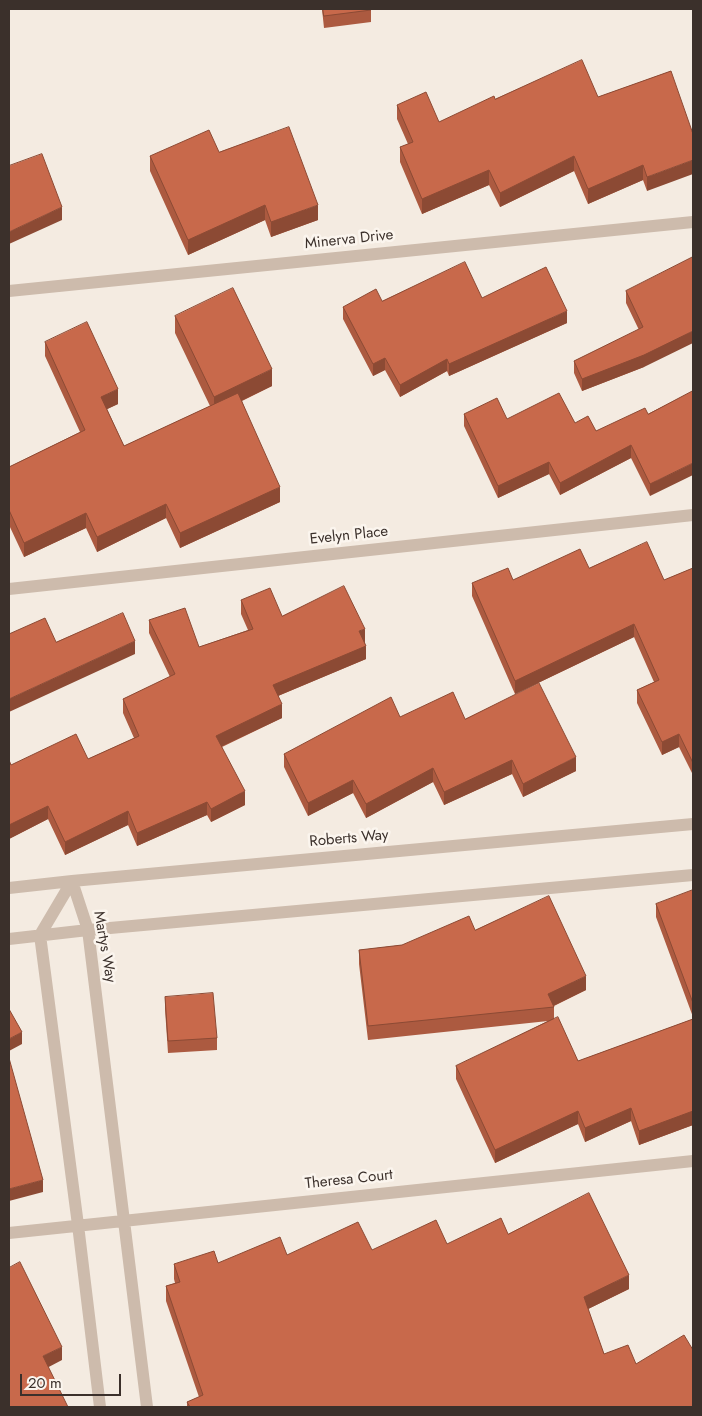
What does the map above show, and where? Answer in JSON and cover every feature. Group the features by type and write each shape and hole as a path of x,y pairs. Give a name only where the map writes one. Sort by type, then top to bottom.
{"street":[{"name":"Minerva Drive","path":"9,291 693,222"},
{"name":"Evelyn Place","path":"9,589 693,516"},
{"name":"Roberts Way","path":"9,888 693,824"},
{"path":"9,939 88,930 693,875"},
{"name":"Martys Way","path":"72,881 88,930 147,1407"},
{"path":"72,881 40,935 100,1407"},
{"name":"Theresa Court","path":"9,1232 693,1161"}],"building":[{"path":"323,9 371,9 371,10 324,16"},
{"path":"582,60 598,97 671,71 693,134 693,160 647,177 643,165 588,189 574,156 500,193 489,170 422,199 400,147 413,142 397,105 426,92 439,122 494,96 495,99"},
{"path":"289,127 318,205 271,222 265,205 188,240 150,156 209,130 219,152"},
{"path":"42,154 62,207 9,232 9,166"},
{"path":"693,257 693,331 644,355 582,379 574,361 643,327 626,291"},
{"path":"465,262 482,298 546,267 567,311 449,364 447,359 400,385 385,358 373,364 343,307 376,289 382,301"},
{"path":"233,288 272,369 214,397 175,316"},
{"path":"87,322 118,389 101,397 124,446 238,393 280,487 180,533 166,504 97,537 86,513 24,543 9,510 9,467 85,430 45,342"},
{"path":"693,391 693,463 650,484 631,445 560,483 549,462 498,486 464,414 497,398 507,419 559,393 575,423 588,416 596,431 645,408 648,414"},
{"path":"647,542 664,580 693,568 693,763 679,734 662,742 637,690 659,680 634,624 515,681 472,583 508,568 513,580 580,549 589,568"},
{"path":"344,586 365,629 359,631 366,646 273,685 282,704 216,736 245,791 211,809 207,802 137,833 128,811 65,842 48,806 9,825 9,760 11,765 76,734 88,759 139,736 123,699 175,674 149,620 185,608 199,647 253,629 241,600 270,588 282,616"},
{"path":"123,613 135,641 9,699 9,634 45,618 56,642"},
{"path":"539,683 576,757 523,784 512,760 444,792 433,768 366,804 353,780 308,803 284,754 391,697 400,717 453,692 465,719"},
{"path":"693,890 693,1003 656,904"},
{"path":"549,896 586,976 548,994 554,1007 368,1026 359,950 402,945 469,916 475,930"},
{"path":"213,993 217,1038 168,1041 165,997"},
{"path":"9,1009 22,1032 9,1039"},
{"path":"558,1017 578,1061 693,1019 693,1111 639,1131 631,1108 585,1128 578,1111 495,1150 456,1066"},
{"path":"9,1058 43,1180 9,1189"},
{"path":"589,1193 629,1275 584,1297 604,1354 628,1345 636,1364 684,1335 693,1350 693,1407 190,1407 187,1402 203,1395 166,1286 180,1282 174,1264 214,1251 218,1263 280,1237 287,1255 358,1222 372,1250 436,1220 447,1244 501,1218 508,1234"},
{"path":"20,1262 62,1347 43,1356 68,1407 9,1407 9,1268"}]}
